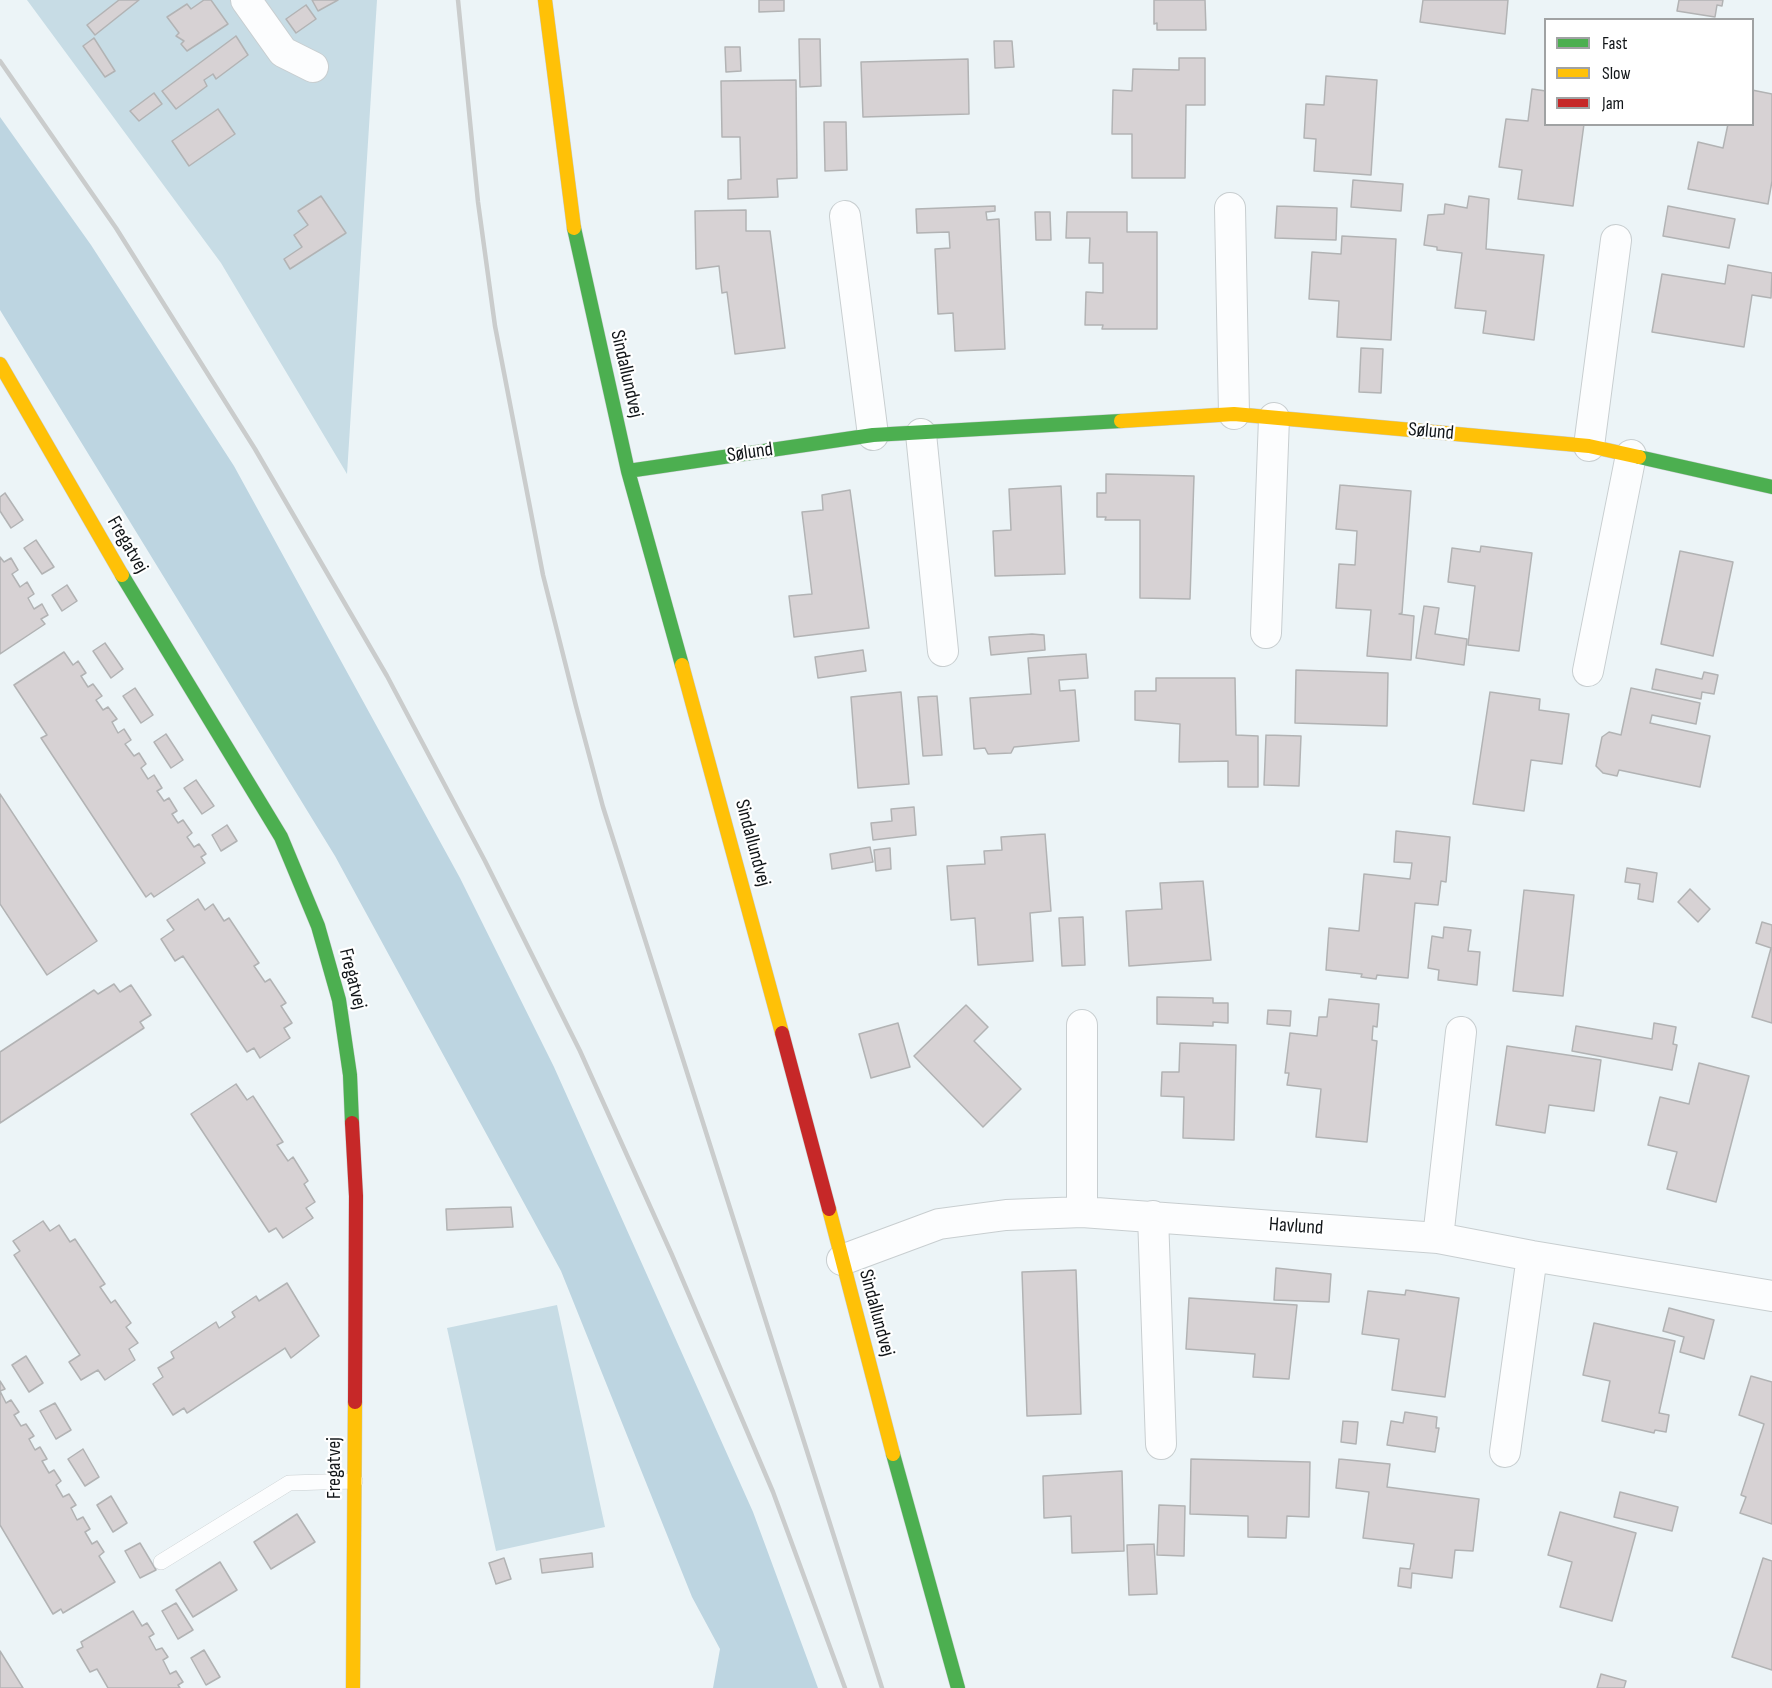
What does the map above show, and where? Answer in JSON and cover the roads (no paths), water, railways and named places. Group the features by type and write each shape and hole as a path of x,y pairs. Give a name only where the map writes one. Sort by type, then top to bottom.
{"street":[{"path":"246,0 283,52 313,67"},
{"name":"Sindallundvej","path":"545,0 575,238 628,471 733,846 958,1688"},
{"path":"1230,208 1234,414"},
{"path":"845,216 873,435"},
{"path":"1588,446 1616,240"},
{"name":"Fregatvej","path":"0,364 129,587 281,837 318,926 339,1000 350,1075 356,1196 353,1688"},
{"name":"Sølund","path":"628,471 873,435 1234,414 1588,446 1772,487"},
{"path":"1266,633 1274,418"},
{"path":"921,434 943,651"},
{"path":"1588,671 1631,455"},
{"path":"1082,1024 1082,1212"},
{"path":"1438,1238 1461,1032"},
{"name":"Havlund","path":"842,1260 939,1224 1006,1215 1082,1212 1438,1238 1532,1256 1771,1293"},
{"path":"1153,1216 1161,1444"},
{"path":"1506,1452 1532,1256"}],"lane":[{"path":"161,1562 289,1483 355,1482"}],"railway":[{"path":"458,0 478,202 495,326 543,575 603,807 882,1688"},
{"path":"0,61 116,228 255,449 387,676 485,861 580,1051 672,1255 773,1492 845,1688"}]}
